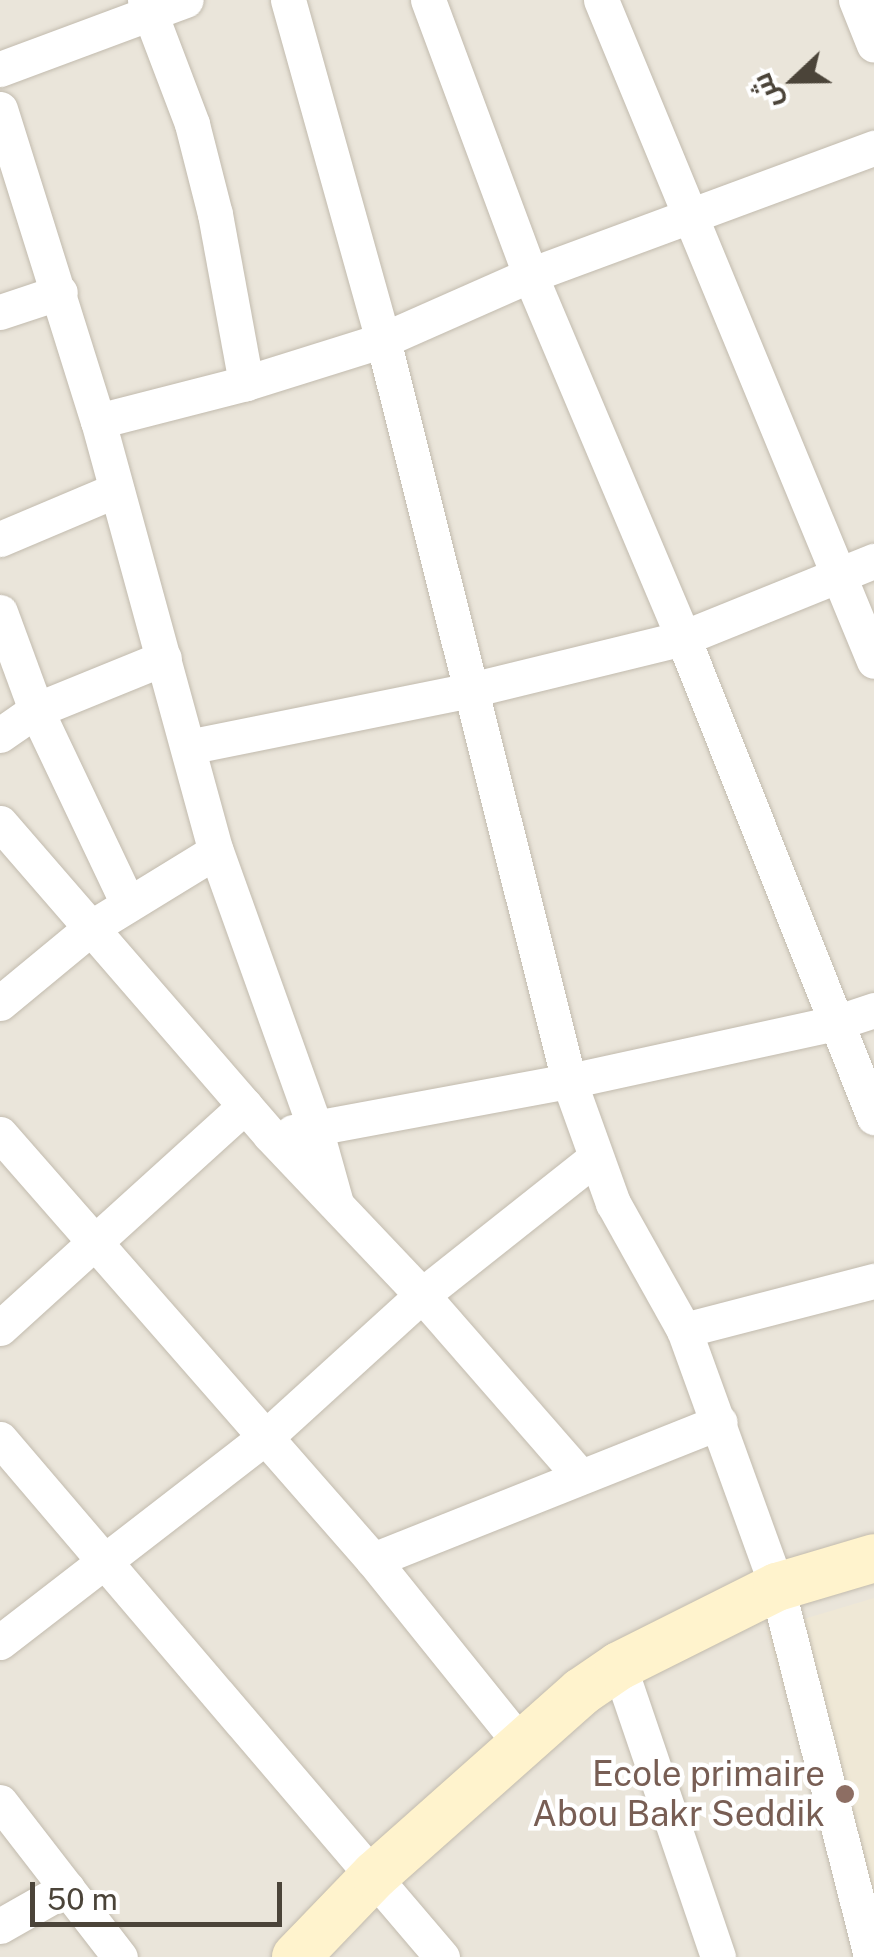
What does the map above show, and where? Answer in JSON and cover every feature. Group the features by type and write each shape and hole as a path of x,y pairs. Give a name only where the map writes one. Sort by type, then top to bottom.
{"street":[{"path":"0,69 148,6 186,0"},
{"path":"288,0 382,340 569,1081 594,1158 614,1203 684,1330 777,1587 872,1957"},
{"path":"428,0 530,275 682,638 874,1117"},
{"path":"600,0 874,661"},
{"path":"856,0 874,45"},
{"path":"148,6 192,124 215,214 246,383"},
{"path":"0,108 98,421 216,852 315,1128 336,1204"},
{"path":"98,421 246,383 382,340 530,275 874,148"},
{"path":"0,312 60,292"},
{"path":"0,539 116,490"},
{"path":"188,747 470,690 682,638 874,560"},
{"path":"0,612 36,710 128,904"},
{"path":"0,735 36,710 164,658"},
{"path":"0,823 270,1135 422,1295 580,1476"},
{"path":"0,1003 92,928 216,852"},
{"path":"270,1135 569,1081 835,1023 874,1010"},
{"path":"0,1328 245,1106"},
{"path":"0,1134 373,1560 520,1743"},
{"path":"0,1642 267,1436 422,1295 594,1158"},
{"path":"684,1330 874,1281"},
{"path":"373,1560 719,1422"},
{"path":"0,1439 442,1957"},
{"path":"296,1957 375,1875 520,1743 619,1666 777,1587 874,1558"},
{"path":"619,1666 718,1957"},
{"path":"0,1802 120,1957"},
{"path":"0,1926 67,1888"}],"shaded area":[{"path":"0,0 874,0 874,1957 0,1957"},
{"name":"Ecole primaire Abou Bakr Seddik","path":"874,1598 874,1957 863,1957 767,1630"}],"place":[{"name":"Ecole primaire Abou Bakr Seddik","path":"845,1794"}]}
